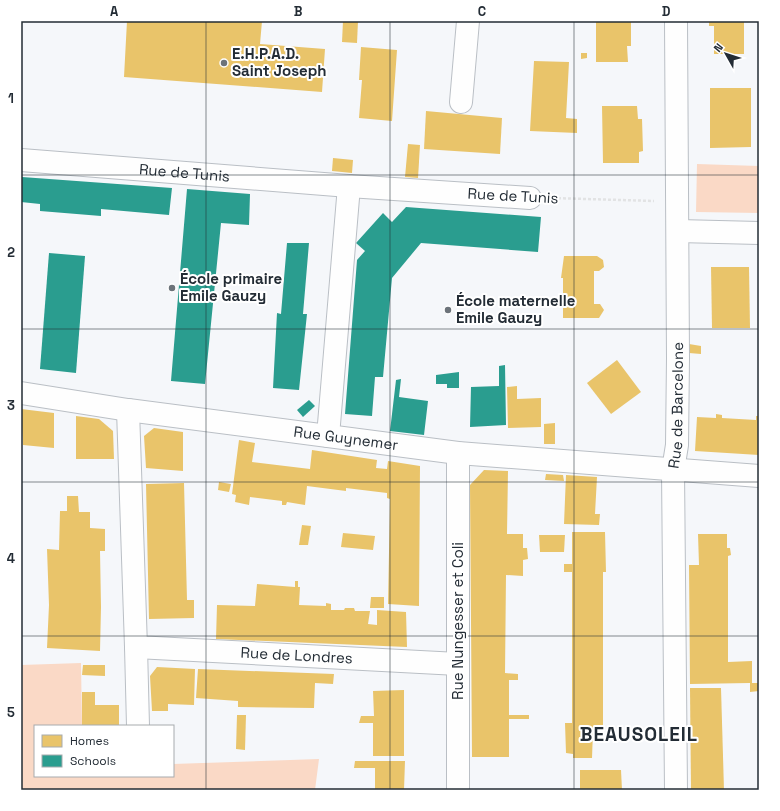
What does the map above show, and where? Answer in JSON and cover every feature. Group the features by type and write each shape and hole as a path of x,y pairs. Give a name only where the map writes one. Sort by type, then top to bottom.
{"street":[{"path":"461,102 468,21"},
{"name":"Rue de Barcelone","path":"676,21 678,231 677,437 673,470 676,790"},
{"name":"Rue de Tunis","path":"21,160 349,186 530,198"},
{"path":"328,436 349,186"},
{"path":"678,231 759,233"},
{"name":"Rue Guynemer","path":"21,393 128,410 458,453 759,476"},
{"path":"128,410 138,725"},
{"name":"Rue Nungesser et Coli","path":"458,453 458,790"},
{"name":"Rue de Londres","path":"136,646 458,664"}],"path":[{"name":"Rue de Tunis","path":"530,198 677,202"}],"shaded area":[{"path":"697,164 759,166 759,213 696,212"},
{"path":"81,663 82,725 34,725 34,777 174,777 174,764 319,759 315,790 21,790 21,665"}],"building: Homes":[{"name":"E.H.P.A.D. Saint Joseph","path":"127,21 262,21 260,44 325,49 322,92 124,77"},
{"path":"343,21 358,21 357,43 342,42"},
{"path":"596,21 631,21 631,46 627,46 628,62 596,62"},
{"path":"709,21 744,21 744,54 714,54 714,26 709,26"},
{"path":"361,47 397,50 392,121 359,118 362,80 359,80"},
{"path":"581,53 587,53 587,58 581,59"},
{"path":"534,61 569,62 566,118 577,119 577,133 530,131"},
{"path":"710,88 751,88 751,147 710,148"},
{"path":"602,106 637,106 638,119 642,119 643,151 639,152 639,163 603,163"},
{"path":"426,111 502,118 500,154 424,149"},
{"path":"408,144 420,145 418,178 405,177"},
{"path":"333,158 353,160 352,173 332,171"},
{"path":"564,256 597,256 603,260 604,267 599,271 594,271 594,304 600,304 604,310 599,318 563,318 561,296 563,296 563,278 561,278"},
{"path":"711,267 749,267 750,328 712,328"},
{"path":"689,344 701,346 701,354 689,353"},
{"path":"617,360 641,392 611,414 587,383"},
{"path":"517,386 517,399 541,398 541,427 508,428 507,387"},
{"path":"21,409 54,413 54,448 23,445"},
{"path":"716,414 722,415 722,418 756,420 756,416 759,416 759,455 695,451 697,417 716,418"},
{"path":"76,416 99,419 113,431 114,459 76,459"},
{"path":"555,423 555,444 544,444 544,424"},
{"path":"154,428 183,432 183,471 146,468 144,436"},
{"path":"239,440 255,443 252,462 310,469 312,450 377,460 376,468 387,469 388,461 420,466 419,606 388,604 390,499 387,498 387,493 346,488 346,491 307,486 305,505 287,502 286,505 282,505 282,501 250,497 249,505 235,502 236,495 232,494"},
{"path":"484,470 508,471 507,534 523,534 523,548 527,548 528,559 523,560 523,576 506,575 505,673 518,674 518,680 509,680 509,715 529,715 529,719 509,719 509,757 472,757 470,485"},
{"path":"546,474 563,475 564,481 545,480"},
{"path":"566,475 597,477 595,514 600,514 599,525 564,524"},
{"path":"219,482 231,484 229,492 218,490"},
{"path":"184,483 187,600 194,600 194,618 149,619 146,484"},
{"path":"67,496 78,496 79,512 90,512 90,528 105,529 105,551 100,551 100,651 47,648 49,605 47,549 59,550 60,511 67,511"},
{"path":"302,525 311,526 308,545 299,545"},
{"path":"572,532 605,532 606,572 603,572 603,731 593,731 592,758 573,758 573,754 566,753 565,723 572,723 572,572 564,572 564,564 572,564"},
{"path":"343,533 375,536 373,550 341,547"},
{"path":"698,534 727,534 727,548 730,548 731,555 728,556 728,662 752,661 752,683 759,683 759,691 750,692 750,683 690,684 689,565 699,565"},
{"path":"539,535 565,535 564,552 540,552"},
{"path":"295,581 298,581 298,587 300,587 299,605 326,606 326,603 331,604 331,610 354,608 355,611 370,611 368,624 377,625 377,610 406,612 407,647 216,639 217,605 255,606 257,584 295,587"},
{"path":"371,597 384,597 384,608 370,608"},
{"path":"83,665 105,665 105,676 82,675"},
{"path":"157,667 195,669 194,705 168,704 168,711 152,711 150,676"},
{"path":"198,669 334,674 333,684 315,683 314,708 238,707 238,701 196,698"},
{"path":"690,688 721,688 724,790 691,790"},
{"path":"404,690 404,756 373,756 373,723 359,723 361,716 374,716 373,691"},
{"path":"82,692 95,692 95,705 119,705 119,725 82,725"},
{"path":"237,715 246,715 245,750 236,749"},
{"path":"355,761 405,761 404,790 375,790 375,768 354,768"},
{"path":"580,770 621,770 622,790 580,790"}],"building: Schools":[{"path":"22,177 172,188 169,215 101,209 101,216 40,211 40,204 21,202"},
{"path":"187,189 250,194 249,225 221,223 205,384 171,381"},
{"path":"406,207 541,217 538,252 421,243 392,278 383,377 375,377 372,416 345,414 357,260 365,251 356,243 383,213 392,222"},
{"path":"287,243 309,243 303,314 307,314 299,390 273,388 277,313 281,314"},
{"path":"49,253 85,256 76,373 40,369"},
{"path":"505,365 506,425 470,427 471,387 499,386 499,366"},
{"path":"459,372 459,388 447,388 447,384 436,384 436,375"},
{"path":"401,379 399,397 428,401 424,435 390,431 396,380"},
{"path":"309,400 315,406 303,417 297,410"}],"place":[{"name":"E.H.P.A.D. Saint Joseph","path":"224,63"},
{"name":"École primaire Emile Gauzy","path":"172,288"},
{"name":"École maternelle Emile Gauzy","path":"448,310"}],"district":[{"name":"BEAUSOLEIL","path":"639,734"}]}
